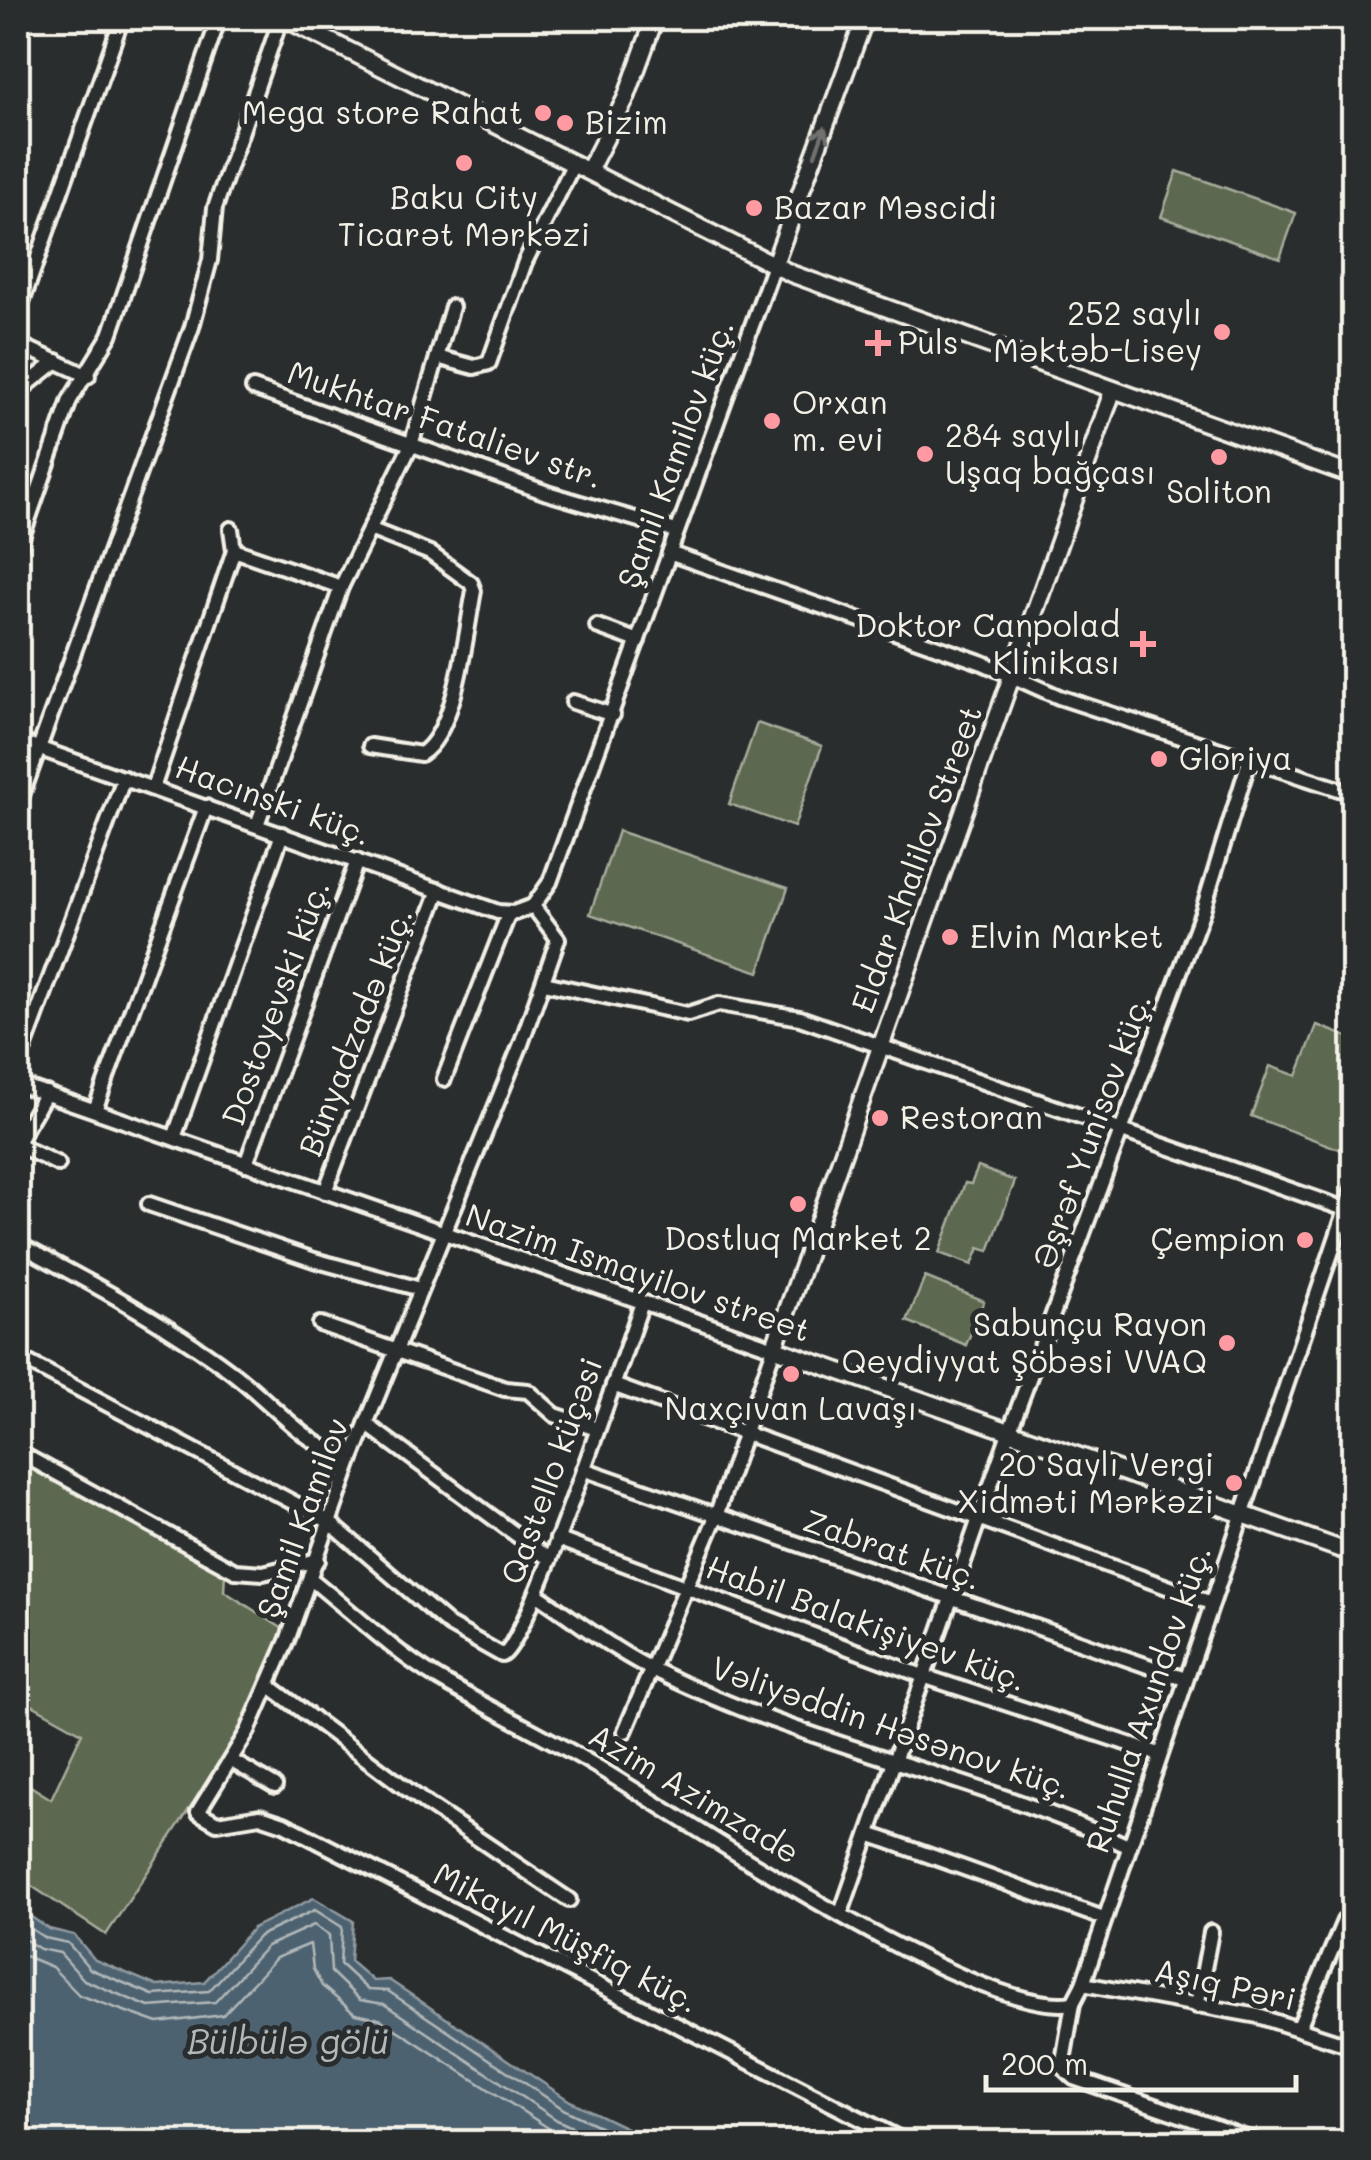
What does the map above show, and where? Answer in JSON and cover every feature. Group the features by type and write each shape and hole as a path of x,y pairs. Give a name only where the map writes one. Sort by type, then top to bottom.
{"street":[{"path":"18,30 22,18"},
{"path":"18,314 122,18"},
{"path":"18,549 70,400 110,334 219,18"},
{"path":"18,806 192,327 210,260 216,208 283,18 838,294 1354,476"},
{"path":"437,357 474,367 490,363 525,262 626,98 655,18"},
{"name":"Şamil Kamilov küç.","path":"532,906 543,895 562,852 865,18"},
{"path":"257,825 341,587 411,445 452,307"},
{"path":"18,344 88,376"},
{"path":"18,392 57,361"},
{"name":"Mukhtar Fataliev str.","path":"253,388 411,445 676,531"},
{"name":"Eldar Khalilov Street","path":"774,1348 1113,390"},
{"path":"154,788 234,550 231,529"},
{"path":"370,746 408,754 430,748 460,668 474,591 471,584 430,554 372,530"},
{"path":"234,550 341,587"},
{"path":"669,553 1012,676 1059,697 1354,794"},
{"path":"597,626 638,641"},
{"path":"573,702 613,715"},
{"name":"Hacınski küç.","path":"18,741 509,913"},
{"name":"Əşrəf Yunisov küç.","path":"841,1913 1010,1430 1203,910 1249,761"},
{"path":"18,1064 124,778"},
{"path":"95,1110 206,807"},
{"path":"174,1138 282,834"},
{"name":"Dostoyevski küç.","path":"246,1164 357,861"},
{"name":"Bünyadzadə küç.","path":"325,1192 439,890"},
{"path":"443,1236 558,939 532,906 509,913 444,1079"},
{"path":"544,983 688,1014 719,1004 800,1018 1345,1209"},
{"name":"Nazim Ismayilov street","path":"18,1084 1354,1554"},
{"path":"46,1094 18,1143 58,1164"},
{"name":"Ruhulla Axundov küç.","path":"1258,2142 1065,2074 1062,2067 1073,2003 1083,1984 1354,1186"},
{"path":"148,1204 314,1260 420,1289"},
{"name":"Şamil Kamilov","path":"198,1812 232,1761 268,1685 312,1580 328,1521 351,1461 443,1236"},
{"path":"18,1244 186,1340 232,1372 300,1434 351,1461"},
{"name":"Qastello küçəsi","path":"328,1521 449,1625 506,1654 558,1540 642,1303"},
{"path":"320,1324 505,1389 528,1392 555,1414 597,1429"},
{"path":"626,1731 716,1518 774,1348"},
{"path":"18,1357 328,1521"},
{"path":"613,1385 978,1522 1211,1603"},
{"path":"366,1424 549,1559"},
{"path":"18,1452 235,1571 262,1572 318,1560"},
{"name":"Zabrat küç.","path":"582,1469 1185,1679"},
{"name":"Habil Balakişiyev küç.","path":"558,1540 923,1676 1160,1754"},
{"name":"Azim Azimzade","path":"312,1580 436,1677 520,1721 841,1913 983,1986 1029,2001 1073,2003"},
{"name":"Vəliyəddin Həsənov küç.","path":"536,1594 654,1671 891,1764 1048,1810 1128,1846"},
{"path":"268,1685 428,1805 569,1900"},
{"path":"232,1761 275,1786"},
{"name":"Mikayıl Müşfiq küç.","path":"198,1812 217,1823 260,1816 284,1824 906,2142"},
{"path":"869,1834 1103,1918"},
{"path":"1300,2027 1344,1921"},
{"path":"1197,2006 1210,1932"},
{"name":"Aşıq Pəri","path":"1083,1984 1300,2027 1354,2047"}],"green space":[{"path":"1177,171 1296,213 1280,258 1161,217"},
{"path":"757,723 822,746 794,827 729,804"},
{"path":"618,831 788,888 759,972 590,914"},
{"path":"1317,1025 1353,1039 1353,1136 1347,1152 1251,1116 1270,1066 1297,1076"},
{"path":"978,1167 1015,1181 989,1251 979,1248 972,1265 939,1253 965,1183 971,1184"},
{"path":"925,1277 984,1301 966,1345 907,1321"},
{"path":"18,1457 225,1572 224,1591 283,1629 232,1744 106,1935 18,1877 18,1790 24,1782 51,1799 82,1733 18,1697"}],"water":[{"name":"Bülbülə gölü","path":"314,1898 353,1921 350,1961 373,1981 389,1980 570,2101 656,2142 18,2142 18,1908 49,1929 74,1935 95,1960 157,1986 204,1982 253,1928"}],"place":[{"name":"Mega store Rahat","path":"543,113"},
{"name":"Bizim","path":"565,123"},
{"name":"Baku City Ticarət Mərkəzi","path":"464,163"},
{"name":"Bazar Məscidi","path":"754,208"},
{"name":"252 saylı Məktəb-Lisey","path":"1222,332"},
{"name":"Puls","path":"878,343"},
{"name":"Orxan m. evi","path":"772,421"},
{"name":"284 saylı Uşaq bağçası","path":"925,454"},
{"name":"Soliton","path":"1219,457"},
{"name":"Doktor Canpolad Klinikası","path":"1143,644"},
{"name":"Gloriya","path":"1159,759"},
{"name":"Elvin Market","path":"950,937"},
{"name":"Restoran","path":"880,1118"},
{"name":"Dostluq Market 2","path":"798,1204"},
{"name":"Çempion","path":"1305,1240"},
{"name":"Sabunçu Rayon Qeydiyyat Şöbəsi VVAQ","path":"1227,1343"},
{"name":"Naxçıvan Lavaşı","path":"791,1374"},
{"name":"20 Saylı Vergi Xidməti Mərkəzi","path":"1234,1483"}]}
